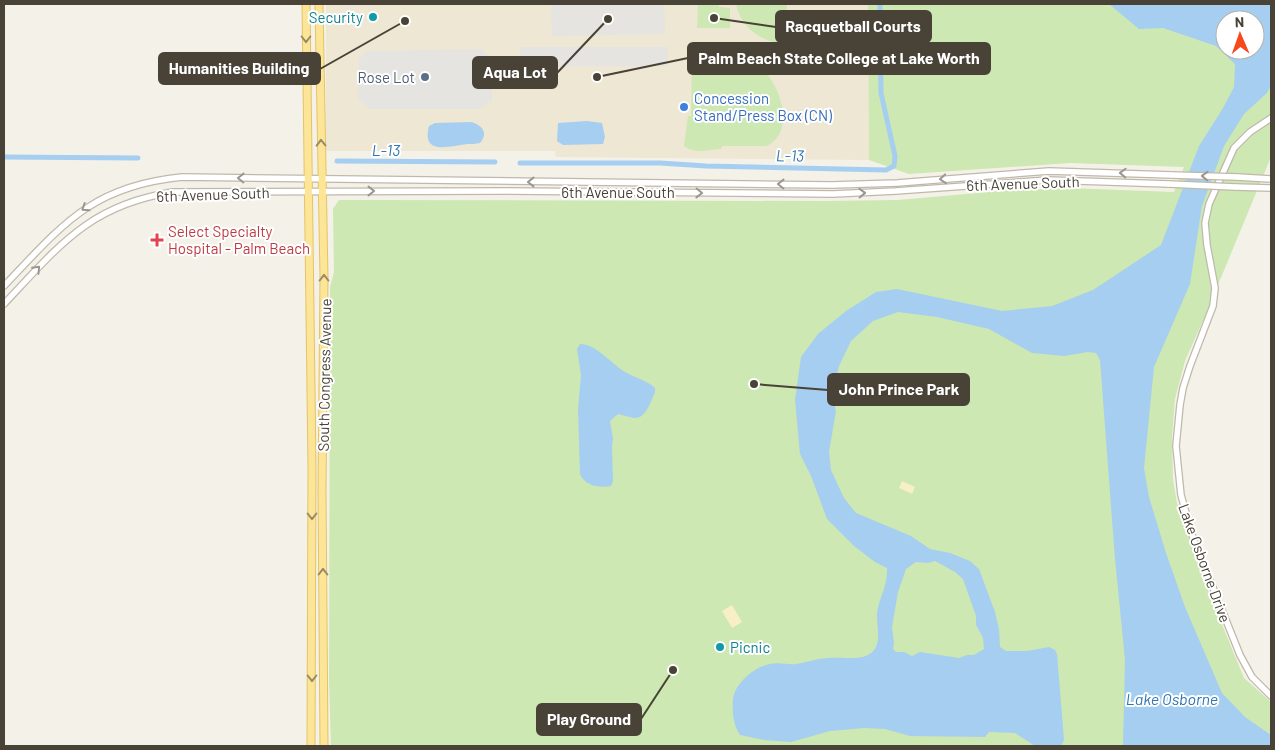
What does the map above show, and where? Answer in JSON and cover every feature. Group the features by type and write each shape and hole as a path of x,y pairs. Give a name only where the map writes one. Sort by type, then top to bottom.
{"main road":[{"name":"South Congress Avenue","path":"306,4 312,447 311,746"},
{"name":"South Congress Avenue","path":"319,4 324,278 322,490 324,746"},
{"path":"312,447 317,461 323,467"},
{"path":"312,467 318,473 322,490"}],"street":[{"name":"Lake Osborne Drive","path":"1271,118 1250,132 1234,148 1209,204 1205,223 1206,245 1215,288 1213,306 1183,388 1176,446 1181,495 1193,538 1240,655 1252,677 1271,696"},
{"name":"6th Avenue South","path":"4,286 51,236 74,216 99,200 125,188 154,180 182,177 832,185 897,183 1048,171 1271,179"},
{"name":"6th Avenue South","path":"4,304 80,228 106,212 126,204 145,197 174,192 515,191 833,194 1048,180 1271,188"}],"shaded area":[{"path":"326,4 868,4 869,160 556,157 555,151 326,151"},
{"path":"551,4 664,4 665,34 552,36"},
{"path":"520,47 668,47 668,66 520,67"},
{"name":"Rose Lot","path":"481,49 488,56 492,56 492,102 487,103 480,109 368,109 358,98 359,57 362,57 366,51"}],"green space":[{"path":"698,4 719,4 719,7 730,8 730,28 697,28"},
{"path":"736,4 787,4 787,44 770,41 754,33 743,21"},
{"path":"868,4 1271,4 1271,157 1185,361 1175,399 1172,438 1173,480 1184,526 1244,678 1271,702 1271,746 331,746 329,680 330,287 334,272 333,209 339,200 824,201 898,200 1000,191 1068,188 1174,192 1184,167 1070,163 909,174 869,160"},
{"path":"713,54 737,55 751,60 767,73 779,95 783,119 781,130 775,139 766,146 722,146 721,149 698,151 684,146 688,116 691,116 692,62"}],"sand":[{"path":"902,481 915,487 912,494 899,488"},
{"path":"732,605 742,622 732,628 722,611"}],"water":[{"name":"Lake Osborne","path":"1109,4 1271,4 1271,85 1267,93 1244,114 1224,146 1202,206 1190,284 1154,367 1144,468 1149,497 1166,553 1185,607 1222,693 1245,717 1271,735 1271,746 1123,746 1125,660 1115,559 1100,360 1096,353 1088,352 1064,356 1032,353 989,329 937,317 898,312 873,321 851,341 839,366 832,395 836,411 829,452 831,470 844,498 856,513 911,536 930,549 950,553 970,561 979,569 995,612 999,629 1000,647 1006,651 1027,651 1049,647 1055,650 1057,654 1064,740 1061,746 1035,746 1015,733 989,732 985,737 910,736 885,729 865,728 830,731 791,742 764,740 740,735 734,718 733,699 737,687 752,672 773,663 796,664 826,658 864,657 873,651 878,642 877,613 886,580 887,568 875,562 854,546 827,519 811,476 800,454 795,400 801,357 818,334 846,311 876,292 897,289 1002,311 1052,306 1093,290 1161,245 1199,146 1234,87 1235,64 1231,60 1265,60 1265,10 1215,10 1215,46 1163,28 1139,29","holes":["935,561 955,572 963,579 976,616 976,625 983,638 984,649 974,655 959,658 920,652 912,656 904,652 896,652 893,649 892,627 898,592 906,569 916,562 928,563"]},
{"path":"587,121 602,123 605,137 603,144 563,145 557,141 558,123"},
{"path":"471,122 483,130 484,136 480,143 439,147 429,142 429,126 435,123"},
{"path":"580,344 593,348 622,370 649,383 655,388 650,404 642,416 634,418 618,414 610,421 613,438 613,481 611,486 602,487 589,484 580,474 578,409 581,375 577,349"}],"waterway":[{"name":"L-13","path":"520,163 660,163 706,166 886,170 894,166 895,156 881,93 880,4"},
{"name":"L-13","path":"4,157 138,158"},
{"name":"L-13","path":"337,161 495,162"}],"place":[{"name":"Security","path":"373,17"},
{"name":"Racquetball Courts","path":"714,18"},
{"name":"Aqua Lot","path":"608,19"},
{"name":"Humanities Building","path":"405,21"},
{"name":"Rose Lot","path":"425,77"},
{"name":"Palm Beach State College at Lake Worth","path":"597,77"},
{"name":"Concession Stand/Press Box (CN)","path":"684,107"},
{"name":"Select Specialty Hospital - Palm Beach","path":"157,240"},
{"name":"John Prince Park","path":"754,384"},
{"name":"Picnic","path":"720,647"},
{"name":"Play Ground","path":"673,670"}]}
